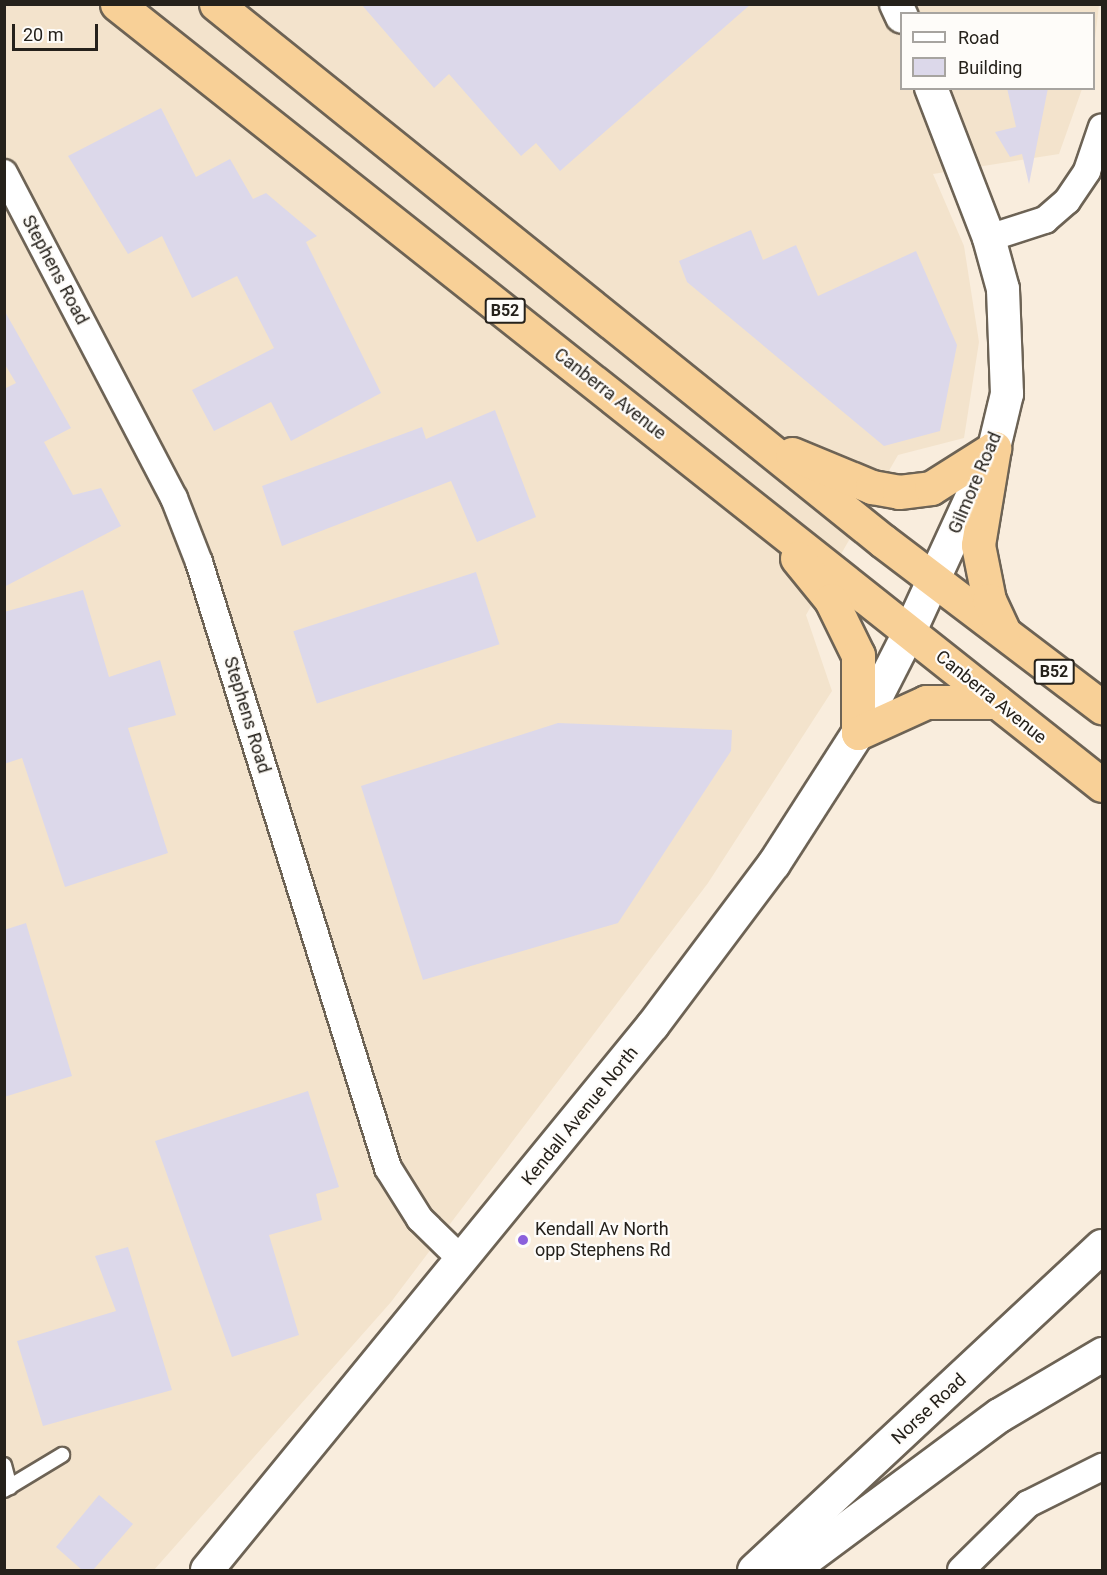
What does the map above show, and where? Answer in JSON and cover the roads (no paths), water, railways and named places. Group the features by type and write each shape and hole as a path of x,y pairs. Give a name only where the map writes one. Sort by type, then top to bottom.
{"highway":[{"name":"B52","path":"216,4 931,578 1006,637 1102,707"},
{"name":"Canberra Avenue","path":"118,6 910,631 956,688 997,702 1091,776"},
{"path":"757,439 872,487 899,492 931,488 994,448"},
{"path":"994,448 978,545 989,600 1006,637"},
{"path":"746,501 814,578 848,628 861,681 858,733"},
{"path":"858,733 896,712 956,688"}],"main road":[{"name":"Norse Road","path":"754,1570 1102,1246"},
{"path":"790,1570 999,1415 1102,1354"}],"street":[{"name":"Gilmore Road","path":"910,631 931,578 994,448 1007,394 1008,339 989,238 932,90"},
{"path":"989,238 1045,220 1067,201 1087,171 1102,127"},
{"name":"Stephens Road","path":"4,173 174,498 200,562 388,1168 420,1219 463,1261"},
{"name":"Kendall Avenue North","path":"207,1570 463,1261 774,864 858,733 910,631"},
{"path":"961,1570 1028,1504 1102,1467"}],"lane":[{"path":"4,1465 7,1489 62,1455"}],"place":[{"name":"Kendall Av North opp Stephens Rd","path":"523,1240"}]}
